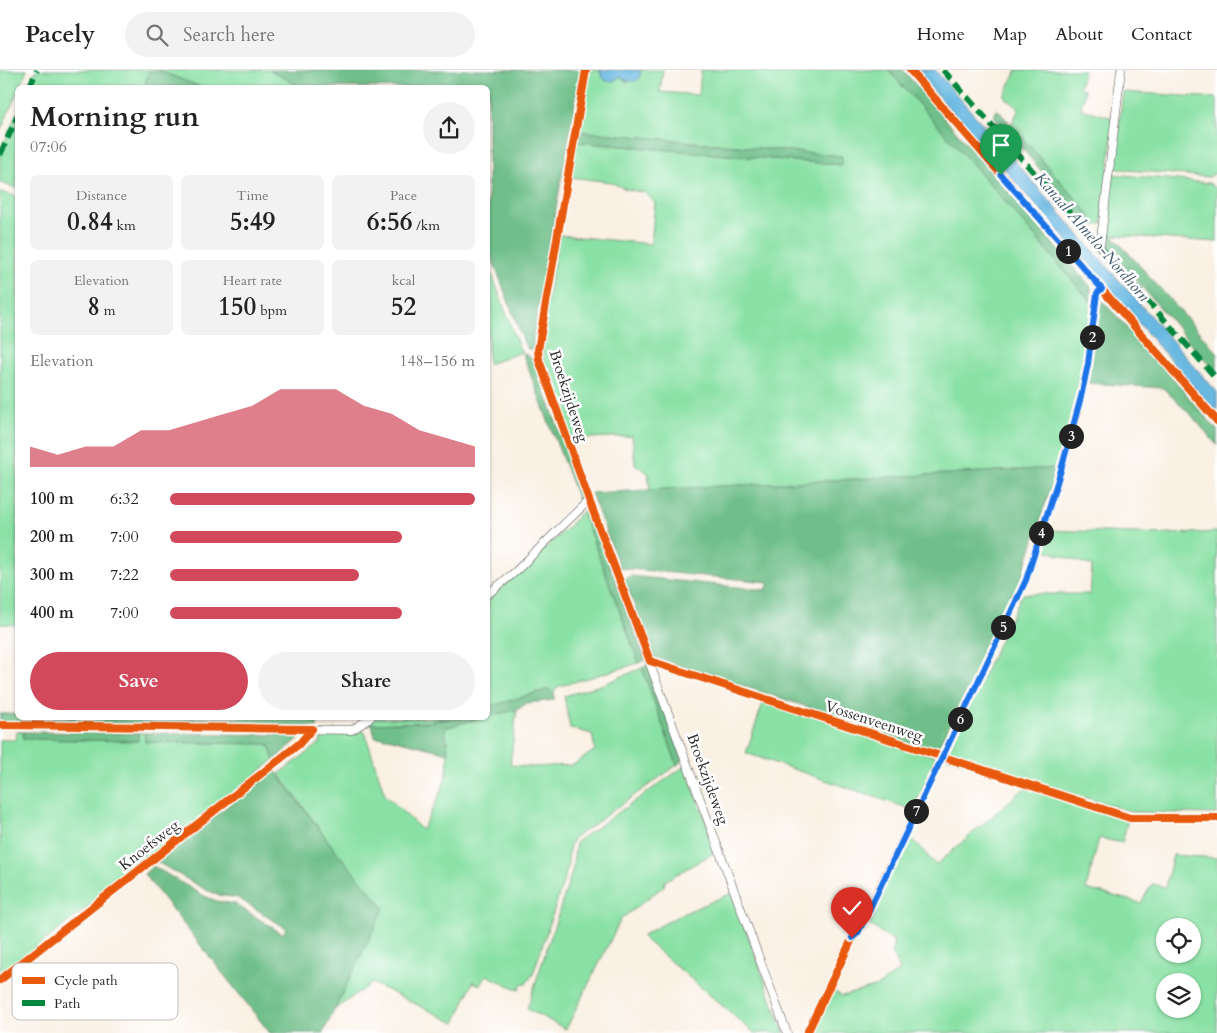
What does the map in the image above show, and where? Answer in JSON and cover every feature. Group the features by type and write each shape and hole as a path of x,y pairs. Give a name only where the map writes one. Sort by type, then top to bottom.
{"street":[{"name":"Broekzijdeweg","path":"586,70 538,350 540,360 589,500 787,1033"},
{"path":"1100,247 1121,70"},
{"path":"490,592 515,572 589,500"},
{"name":"Vossenveenweg","path":"650,661 1130,818 1177,818"},
{"path":"0,725 352,730 367,720"},
{"name":"Knoefsweg","path":"22,963 299,744 312,729"},
{"path":"807,1033 852,938"},
{"name":"Knoefsweg","path":"0,980 12,971"}],"green space":[{"path":"0,70 27,70 21,85 15,85 15,98 0,132"},
{"path":"36,70 150,70 145,85 29,85"},
{"path":"150,70 157,70 196,85 145,85"},
{"path":"157,70 270,70 297,85 196,85"},
{"path":"270,70 581,70 533,336 533,350 528,349 524,343 490,252 490,85 297,85"},
{"path":"588,70 600,70 600,73 613,81 620,77 627,82 641,73 640,70 663,70 660,92 699,95 701,70 888,70 984,177 1091,302 1083,366 1057,468 650,490 648,473 635,464 632,436 571,439 543,365 541,336 559,235 651,244 655,203 646,193 626,189 610,182 570,177 576,142 842,165 841,156 578,131"},
{"path":"888,70 903,70 1091,287 1091,302 984,177"},
{"path":"1017,70 1084,70 1079,87 1085,90 1081,109 1114,118 1102,224 1089,226 1090,215 1011,125 1019,109 1004,96"},
{"path":"1123,92 1217,98 1217,172 1209,177 1128,170 1114,167"},
{"path":"997,109 1090,215 1089,226 994,116"},
{"path":"15,117 15,187 0,183 0,153"},
{"path":"578,131 842,156 842,165 576,142"},
{"path":"1113,174 1209,183 1217,189 1217,242 1112,235 1106,228"},
{"path":"0,192 15,196 15,625 0,624"},
{"path":"1106,228 1217,352 1217,370 1206,361 1105,244"},
{"path":"490,269 518,345 522,352 490,363"},
{"path":"1098,296 1151,353 1217,430 1217,445 1192,416 1163,388 1088,383"},
{"path":"522,352 532,359 576,474 584,500 580,505"},
{"path":"1057,468 1022,577 988,650 936,753 820,711 654,657 625,581 626,578 631,576 766,590 769,582 620,568 591,493"},
{"path":"589,510 645,659 639,663 582,511"},
{"path":"582,511 639,663 560,686 555,689 554,694 549,689 490,706 490,599 569,526"},
{"path":"1044,530 1167,534 1217,532 1217,814 1134,812 945,756 1022,594 1090,594 1092,566 1038,548"},
{"path":"650,666 683,760 677,765 642,668"},
{"path":"642,668 677,765 573,839 569,849 568,867 533,974 526,984 521,985 519,990 486,975 480,985 473,982 455,1023 372,983 334,1010 384,908 335,850 279,774 321,742 320,734 356,734 364,730 385,795 422,830 440,794 447,772 448,755 445,728 474,720 490,720 490,716 517,710 510,765 531,767 573,765 595,750 592,734 570,728 564,696 604,684"},
{"path":"549,689 554,694 554,700 527,703 517,710 490,716 490,706"},
{"path":"764,700 937,757 913,810 746,753"},
{"path":"0,714 15,714 15,720 316,720 318,727 0,722"},
{"path":"373,720 439,720 428,722 369,724"},
{"path":"439,720 474,720 445,728 448,753 388,738 375,737 372,724"},
{"path":"17,731 23,732 24,739 138,741 138,733 145,733 145,742 269,745 274,760 16,963 12,963 12,967 0,976 0,740 16,740"},
{"path":"23,732 138,733 138,741 23,739"},
{"path":"145,733 303,735 274,760 269,745 145,742"},
{"path":"685,766 717,851 665,881 664,886 621,919 566,1029 527,1009 572,872 576,842"},
{"path":"274,769 335,850 384,908 323,1033 270,1033 144,874 153,866 204,896 217,901 235,904 283,934 286,928 238,898 219,895 206,890 157,862"},
{"path":"1026,787 1128,819 1122,843 1099,838 1086,889 1141,903 1152,884 1165,887 1173,855 1217,858 1217,1033 812,1033 832,990 842,996 878,986 900,970 892,954 894,941 865,922 908,834 936,865"},
{"path":"732,893 784,1033 754,1033 641,936 682,914"}],"water":[{"path":"600,70 640,70 640,75 634,81 627,81 620,77 613,81 606,81 602,77"},
{"path":"915,70 935,70 1217,392 1217,411 1195,389 1099,277"}],"marked path":[{"path":"30,85 37,70"},
{"path":"943,70 1217,379"},
{"path":"0,155 15,122"}],"cycle path":[{"path":"586,70 538,350 539,360 589,500 650,661 1130,818 1217,818"},
{"path":"910,70 1217,421"},
{"path":"807,1033 942,758 1026,580 1061,470 1081,397 1088,364 1097,293 1102,289"},
{"path":"0,725 312,729"},
{"path":"22,963 299,744 312,729"},
{"path":"0,980 12,971"}],"route":[{"path":"852,938 858,933 1026,580 1061,470 1086,380 1097,293 1102,289 1001,175"}],"water label":[{"name":"Kanaal Almelo-Nordhorn","path":"1092,237"}]}
